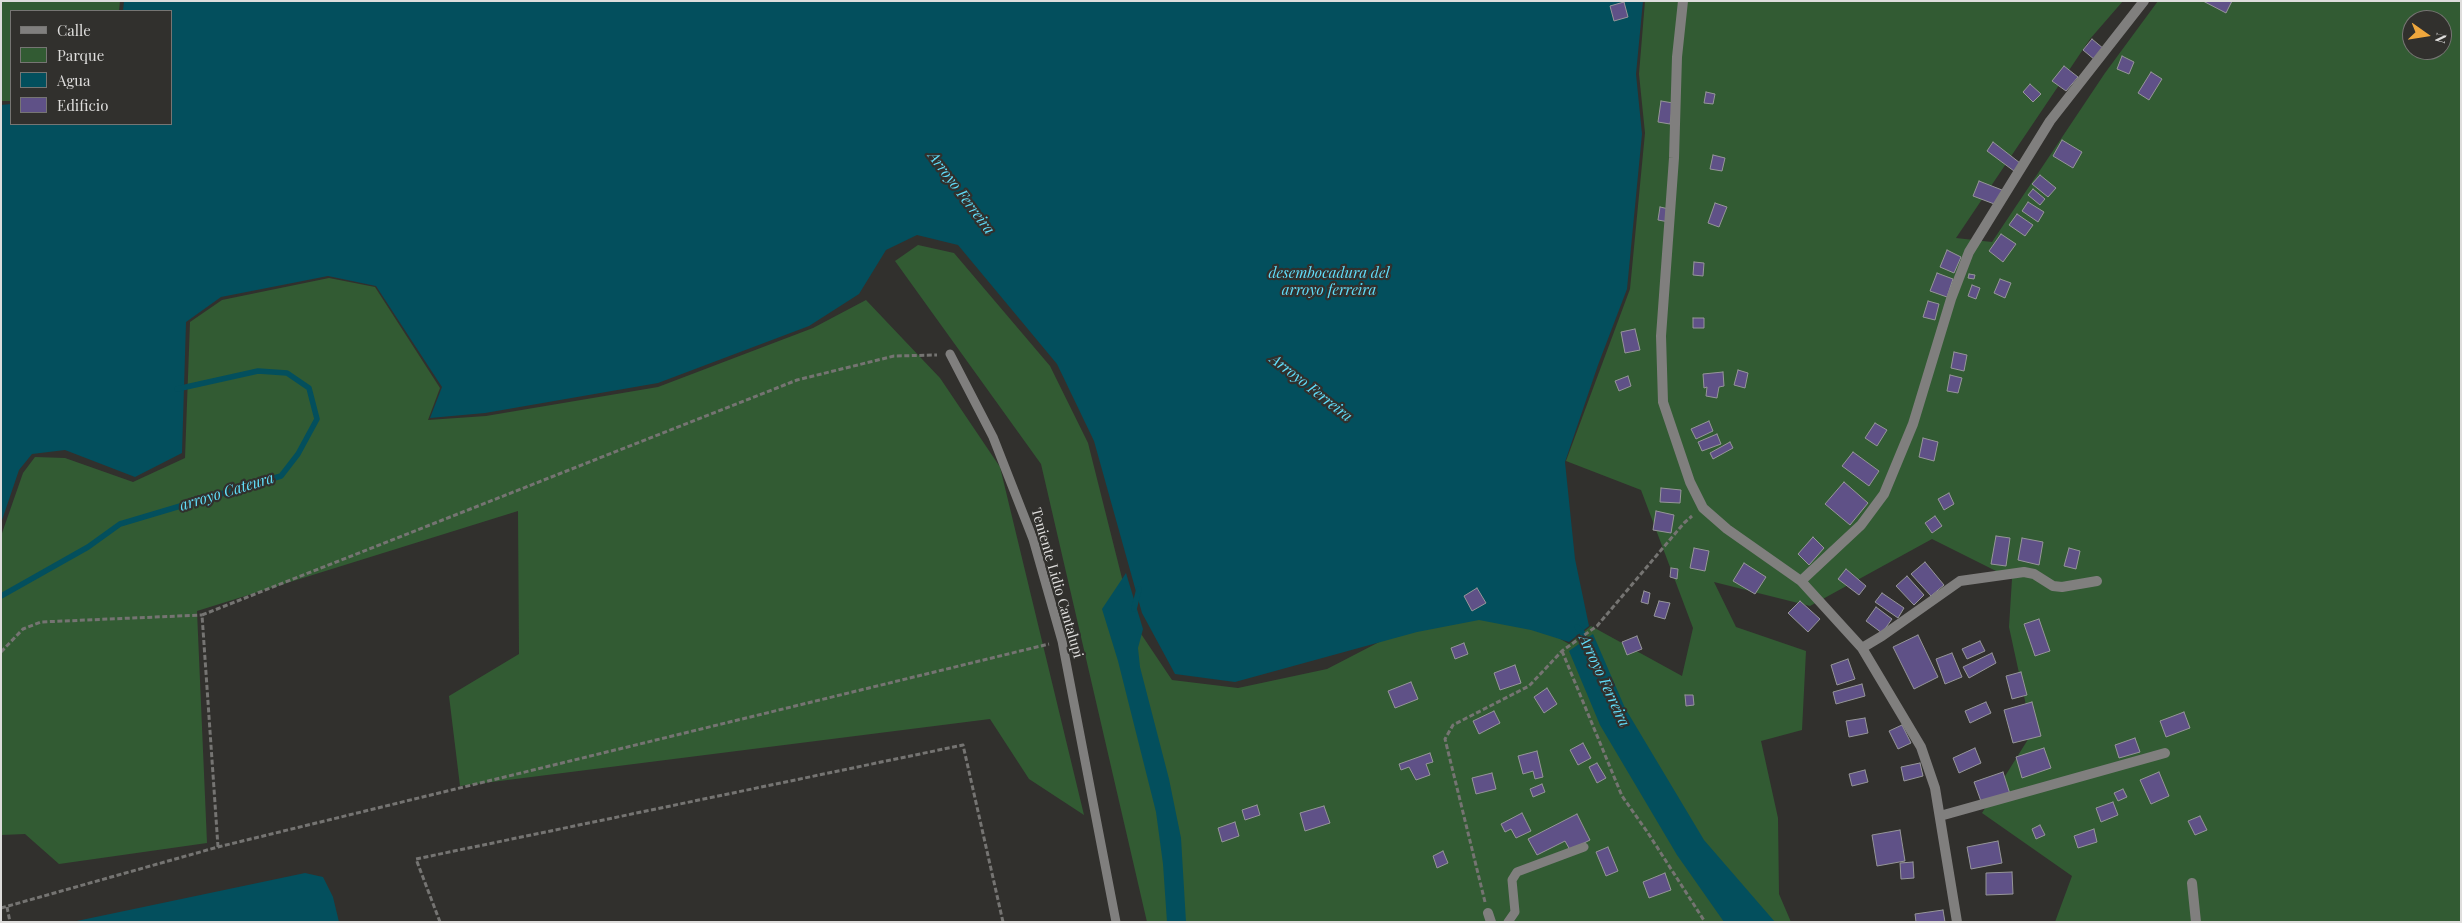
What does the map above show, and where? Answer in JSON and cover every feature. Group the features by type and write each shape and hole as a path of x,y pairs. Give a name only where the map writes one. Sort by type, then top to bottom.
{"street":[{"path":"1683,1 1678,57 1674,158 1660,336 1663,402 1690,482 1703,508 1727,529 1801,581 1862,648 1921,747 1935,788 1957,922"},
{"path":"1801,581 1861,526 1884,494 1913,424 1945,318 1969,252 2050,121 2144,1"},
{"path":"1862,648 1960,581 2024,572 2034,574 2053,586 2062,587 2097,581"},
{"path":"1940,816 2165,753"},
{"path":"2192,883 2196,922"}],"lane":[{"name":"Teniente Lidio Cantalupi","path":"950,354 989,428 1013,484 1033,539 1062,641 1116,922"},
{"path":"1508,922 1515,912 1512,880 1517,872 1584,848"}],"path":[{"path":"1,652 23,630 40,622 202,615 797,380 894,356 950,354"},
{"path":"1490,917 1445,739 1453,725 1529,686 1562,651 1597,626 1684,523 1703,508"},
{"path":"202,615 218,847"},
{"path":"1,908 218,847 1062,641"},
{"path":"1562,651 1622,796 1705,922"},
{"path":"440,922 416,858 962,745 1003,922"},
{"path":"7,907 10,922"}],"green space":[{"path":"1,1 120,1 119,10 10,10 10,101 1,101"},
{"path":"1645,1 2123,1 2090,39 1956,238 1992,242 2105,73 2158,1 2461,1 2461,922 2055,922 2072,876 1982,813 2032,733 2009,627 2012,579 1932,539 1810,606 1714,582 1736,627 1806,651 1802,730 1761,741 1778,818 1779,894 1791,922 1147,922 1041,464 895,261 918,245 954,253 1050,366 1088,443 1133,622 1172,680 1238,688 1327,669 1414,624 1472,609 1533,623 1569,644 1591,626 1682,676 1693,628 1641,490 1566,461 1630,289 1645,133 1639,74"},
{"path":"329,278 375,287 440,388 428,420 486,416 658,387 813,328 866,300 940,378 1000,467 1084,815 1029,779 990,719 460,786 449,696 519,654 518,511 197,611 207,843 59,864 25,834 1,835 1,536 23,473 35,457 65,458 133,482 185,458 190,322 222,300"}],"water":[{"name":"desembocadura del arroyo ferreira","path":"124,1 1643,1 1636,74 1642,134 1627,289 1598,365 1565,462 1575,559 1589,626 1569,642 1531,630 1479,620 1417,632 1235,682 1175,674 1142,613 1094,441 1057,364 958,245 917,235 886,250 859,294 809,326 658,383 485,413 430,418 442,387 376,286 328,276 221,297 186,322 182,453 135,477 65,450 32,454 19,470 1,523 1,105 10,104 10,125 172,125 172,10 123,10"},
{"path":"1126,573 1143,629 1138,648 1140,667 1169,779 1181,838 1186,922 1167,922 1163,864 1156,812 1118,661 1102,609"},
{"path":"1593,634 1625,708 1704,840 1775,922 1724,922 1677,855 1600,725 1569,651"},
{"path":"305,873 323,877 333,897 339,922 72,922"}],"building":[{"path":"2203,1 2232,1 2226,13"},
{"path":"1624,2 1628,17 1614,21 1610,6"},
{"path":"2092,39 2104,49 2095,60 2083,50"},
{"path":"2122,56 2134,62 2129,74 2117,69"},
{"path":"2064,66 2078,77 2066,91 2052,81"},
{"path":"2151,72 2162,79 2149,100 2138,93"},
{"path":"2030,84 2041,94 2033,102 2023,92"},
{"path":"1706,92 1715,94 1713,104 1704,103"},
{"path":"1661,101 1673,103 1670,124 1658,122"},
{"path":"2062,140 2082,152 2073,168 2053,156"},
{"path":"1993,142 2020,163 2014,171 1987,151"},
{"path":"1713,155 1725,158 1722,171 1710,169"},
{"path":"2040,175 2056,188 2048,197 2032,184"},
{"path":"1979,181 2002,190 1997,205 1973,196"},
{"path":"2033,189 2045,199 2040,205 2028,195"},
{"path":"2028,202 2044,212 2038,222 2022,211"},
{"path":"1715,203 1727,207 1719,227 1708,223"},
{"path":"1660,207 1669,209 1669,222 1658,220"},
{"path":"2017,214 2033,225 2025,236 2009,225"},
{"path":"2001,234 2016,244 2003,262 1989,251"},
{"path":"1947,250 1961,257 1954,273 1940,267"},
{"path":"1694,262 1704,263 1703,276 1693,275"},
{"path":"1937,273 1953,279 1947,297 1930,291"},
{"path":"1969,274 1975,275 1974,279 1968,278"},
{"path":"2000,279 2011,283 2005,298 1994,293"},
{"path":"1972,285 1980,288 1976,299 1968,296"},
{"path":"1928,301 1939,304 1935,320 1923,317"},
{"path":"1693,318 1704,318 1704,328 1693,328"},
{"path":"1635,329 1640,350 1625,353 1621,332"},
{"path":"1954,352 1967,355 1964,371 1951,368"},
{"path":"1738,370 1748,373 1745,388 1734,385"},
{"path":"1723,372 1724,386 1719,387 1717,398 1706,396 1707,387 1704,388 1703,374"},
{"path":"1950,375 1962,378 1958,393 1947,391"},
{"path":"1628,376 1631,386 1619,391 1615,381"},
{"path":"1709,421 1713,431 1696,439 1691,429"},
{"path":"1875,423 1887,430 1877,446 1865,438"},
{"path":"1717,434 1721,444 1702,451 1698,442"},
{"path":"1923,438 1938,442 1934,461 1919,457"},
{"path":"1730,442 1733,448 1713,459 1710,453"},
{"path":"1853,452 1879,471 1869,486 1842,466"},
{"path":"1844,482 1868,503 1850,525 1825,504"},
{"path":"1661,488 1681,490 1680,503 1660,502"},
{"path":"1949,493 1954,504 1944,510 1938,499"},
{"path":"1656,511 1674,515 1671,533 1653,530"},
{"path":"1935,516 1942,526 1932,533 1925,523"},
{"path":"1996,536 2010,538 2006,566 1991,564"},
{"path":"1813,537 1824,548 1809,565 1798,554"},
{"path":"2022,538 2043,542 2039,565 2018,560"},
{"path":"1694,548 1709,551 1705,571 1690,568"},
{"path":"2069,548 2080,551 2076,569 2064,566"},
{"path":"1925,562 1944,585 1931,596 1911,574"},
{"path":"1744,563 1766,577 1755,594 1733,581"},
{"path":"1671,568 1678,569 1677,579 1670,577"},
{"path":"1846,569 1866,586 1859,595 1838,579"},
{"path":"1907,576 1924,595 1914,605 1896,586"},
{"path":"1477,588 1486,603 1472,611 1464,596"},
{"path":"1644,591 1650,593 1648,604 1641,602"},
{"path":"1882,593 1904,608 1898,618 1875,602"},
{"path":"1659,601 1670,603 1665,619 1654,616"},
{"path":"1800,601 1820,619 1808,632 1788,613"},
{"path":"1876,607 1892,619 1882,633 1866,621"},
{"path":"2039,619 2050,651 2035,656 2024,624"},
{"path":"1918,635 1938,677 1914,689 1893,647"},
{"path":"1637,636 1642,649 1627,655 1622,642"},
{"path":"1980,641 1985,651 1967,659 1962,649"},
{"path":"1464,643 1468,654 1455,659 1451,648"},
{"path":"1952,653 1962,677 1945,684 1936,659"},
{"path":"1992,653 1996,663 1969,678 1963,667"},
{"path":"1848,659 1855,679 1837,685 1831,665"},
{"path":"1515,665 1521,683 1500,690 1494,673"},
{"path":"2021,672 2027,695 2012,699 2006,676"},
{"path":"1411,682 1418,699 1395,708 1388,691"},
{"path":"1862,684 1865,696 1836,704 1833,692"},
{"path":"1547,688 1557,704 1544,713 1534,697"},
{"path":"1685,695 1693,695 1694,705 1686,706"},
{"path":"1986,702 1991,713 1970,723 1965,711"},
{"path":"2032,702 2041,736 2013,743 2004,710"},
{"path":"1494,711 1500,723 1479,734 1473,721"},
{"path":"2184,712 2190,728 2166,737 2160,721"},
{"path":"1865,718 1868,733 1849,737 1846,721"},
{"path":"1902,725 1911,743 1898,749 1889,731"},
{"path":"2135,738 2140,752 2119,758 2115,745"},
{"path":"1583,743 1591,758 1578,765 1570,750"},
{"path":"1975,748 1981,763 1959,773 1953,758"},
{"path":"2044,748 2051,768 2022,778 2016,757"},
{"path":"1537,751 1543,777 1535,779 1533,771 1523,774 1518,756"},
{"path":"1430,753 1433,762 1426,764 1430,775 1416,780 1409,767 1401,770 1399,764"},
{"path":"1597,763 1606,778 1597,783 1589,767"},
{"path":"1920,763 1923,776 1904,781 1901,767"},
{"path":"1865,770 1868,782 1852,786 1849,774"},
{"path":"2003,772 2010,794 1982,804 1974,782"},
{"path":"2159,772 2169,796 2151,804 2140,780"},
{"path":"1492,773 1496,789 1476,794 1472,778"},
{"path":"1542,784 1545,792 1533,797 1530,789"},
{"path":"2123,789 2127,797 2118,801 2114,793"},
{"path":"2113,802 2118,815 2101,822 2096,808"},
{"path":"1257,805 1260,815 1245,820 1242,810"},
{"path":"1324,806 1330,823 1305,831 1300,813"},
{"path":"1522,813 1531,831 1516,838 1511,829 1505,832 1501,824"},
{"path":"1577,814 1590,840 1570,850 1565,841 1537,855 1528,839"},
{"path":"2200,816 2207,830 2195,835 2188,821"},
{"path":"1235,822 1239,836 1222,842 1218,828"},
{"path":"2040,825 2045,835 2036,839 2032,829"},
{"path":"2094,829 2097,842 2078,848 2074,836"},
{"path":"1900,830 1905,861 1877,866 1872,835"},
{"path":"1998,841 2002,863 1971,869 1967,847"},
{"path":"1608,847 1618,871 1606,876 1596,852"},
{"path":"1443,851 1448,863 1437,868 1433,856"},
{"path":"1913,862 1914,878 1901,879 1900,863"},
{"path":"2012,872 2013,894 1986,895 1986,873"},
{"path":"1665,873 1671,890 1649,898 1643,882"},
{"path":"1943,910 1945,922 1916,922 1915,914"}],"waterway":[{"name":"arroyo Cateura","path":"1,596 88,547 120,524 281,476 298,454 317,419 309,388 287,373 258,371 177,389"},
{"path":"1134,609 1139,589"},
{"name":"Arroyo Ferreira","path":"1577,627 1582,632 1587,645"}]}
